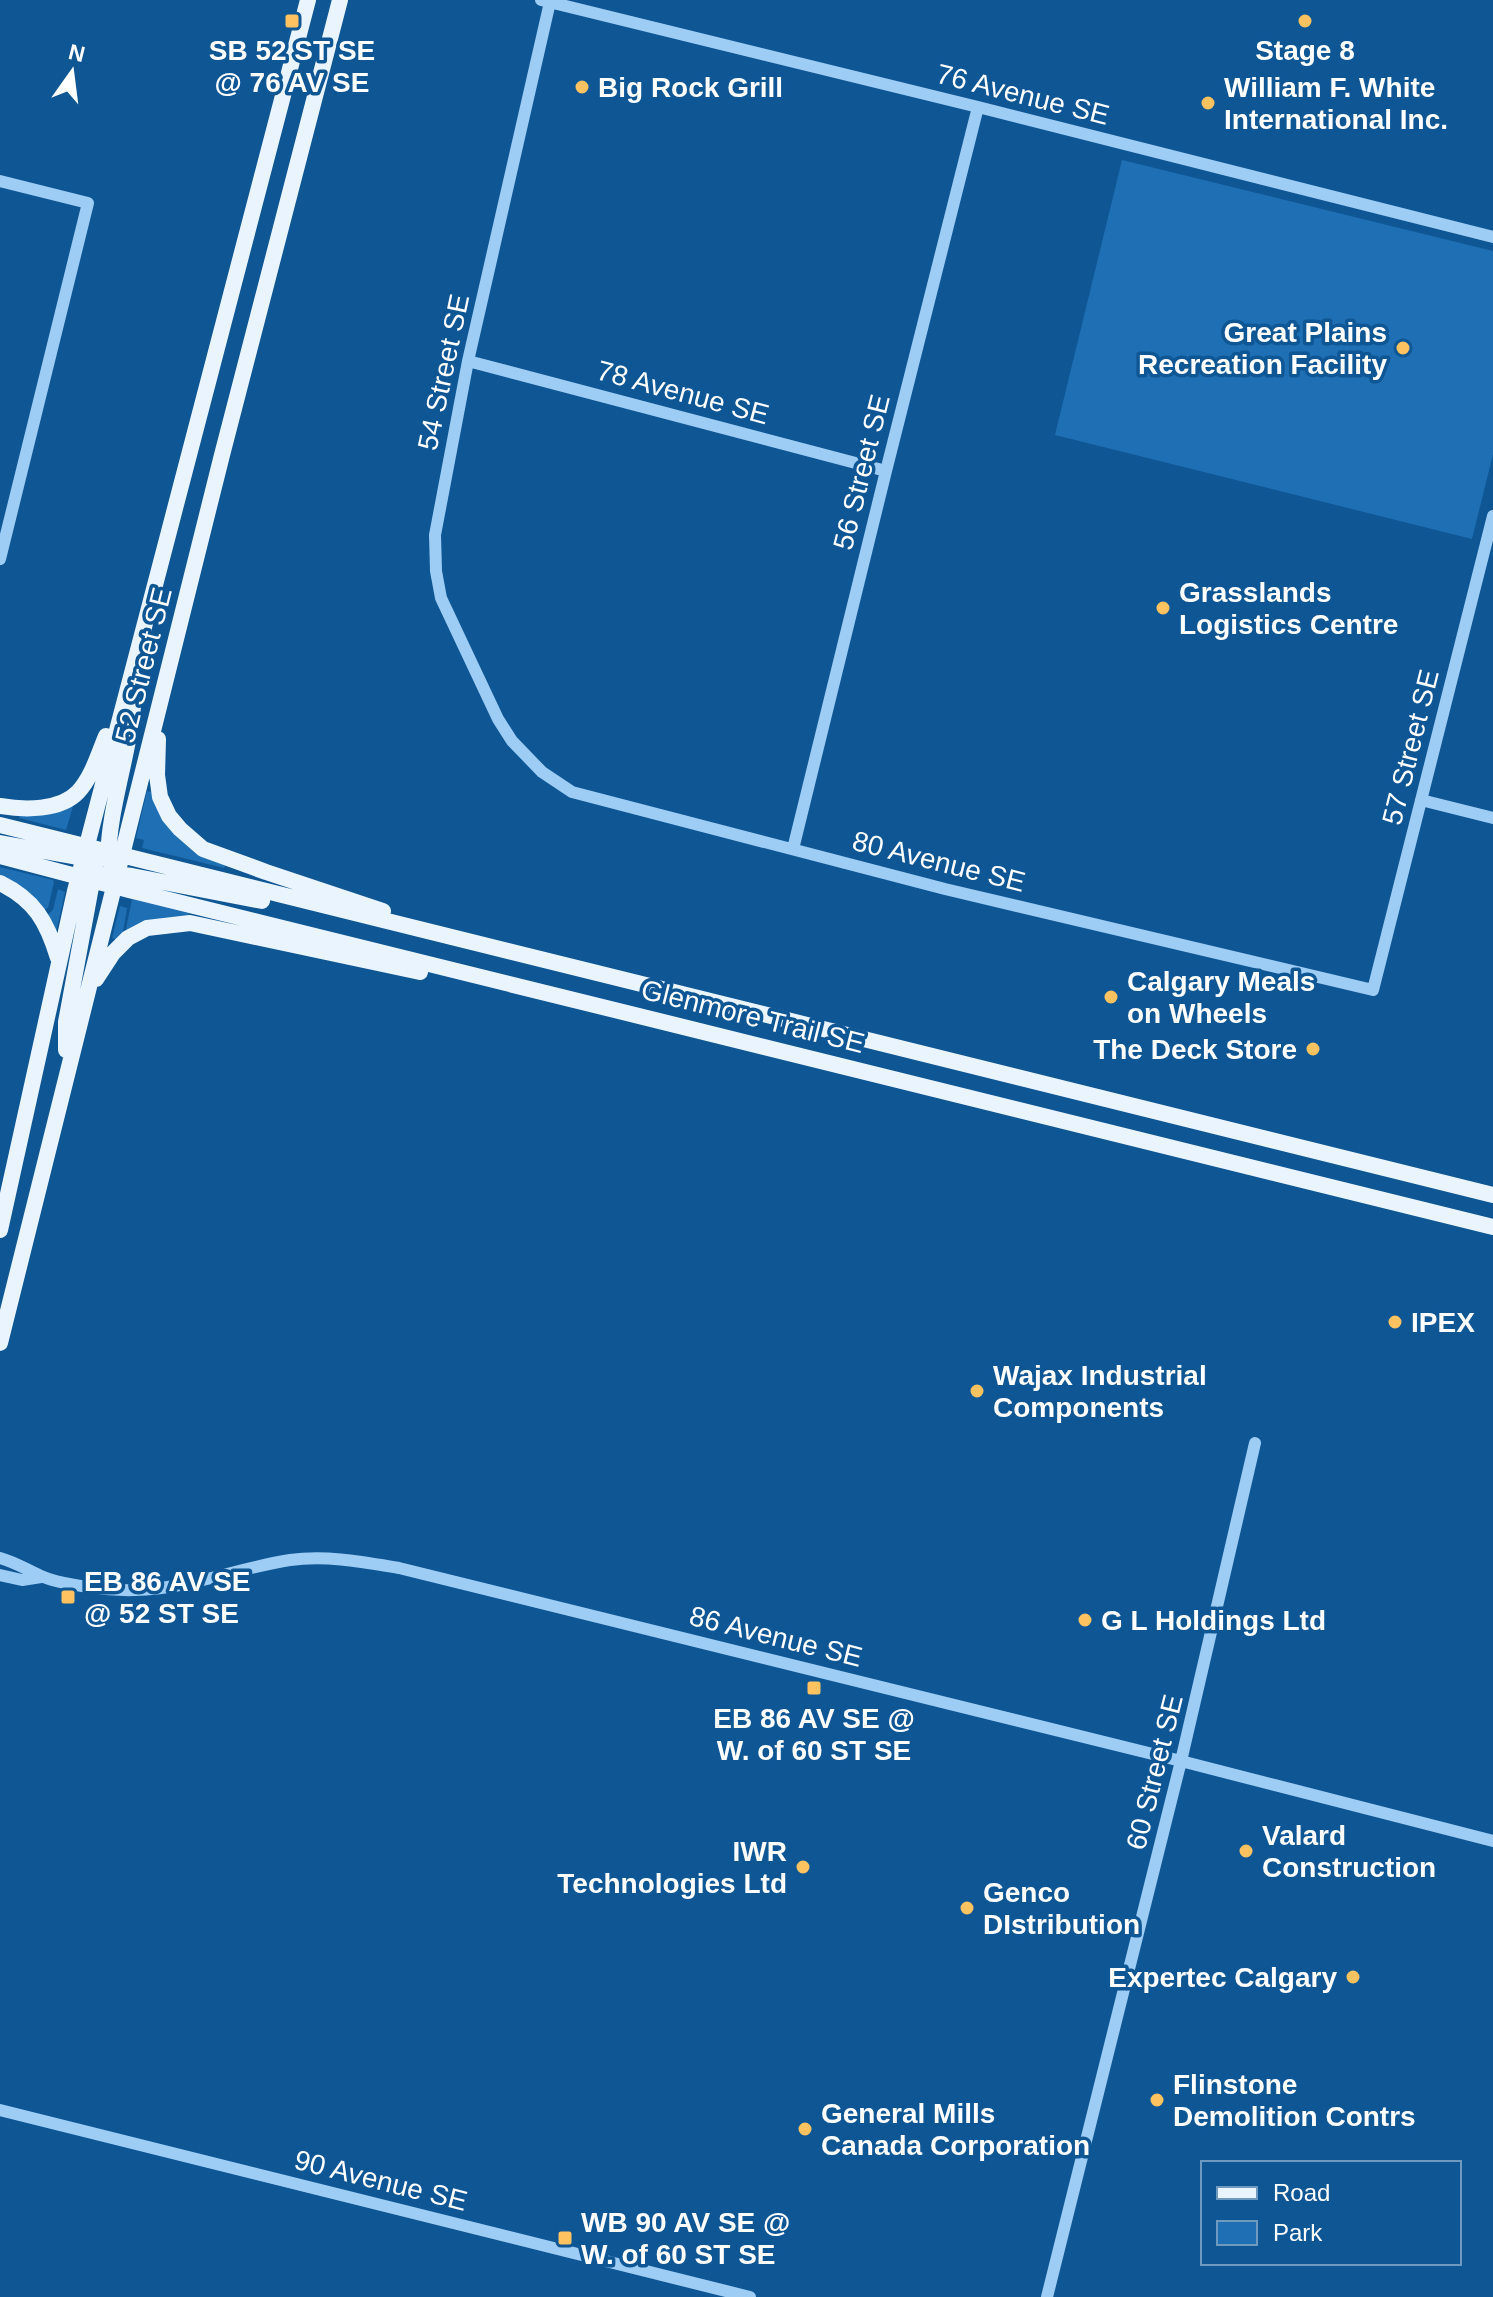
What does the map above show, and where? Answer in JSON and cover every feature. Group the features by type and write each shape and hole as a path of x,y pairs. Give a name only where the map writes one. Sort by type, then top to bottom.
{"main road":[{"name":"52 Street SE","path":"0,1343 88,991 100,866 126,691 308,0"},
{"name":"52 Street SE","path":"0,1230 58,960 100,866 159,711 340,0"},
{"path":"66,1072 66,1022 135,710 134,660"},
{"path":"0,806 37,808 76,795 90,775 126,691"},
{"path":"159,711 157,775 160,797 174,823 203,849 407,919 432,933"},
{"name":"Glenmore Trail SE","path":"0,825 100,866 497,979 1493,1227"},
{"path":"0,843 100,866"},
{"name":"Glenmore Trail SE","path":"0,856 100,866 301,901 1493,1195"},
{"path":"0,883 29,901 51,934 58,960"},
{"path":"88,991 113,953 128,938 147,928 190,923 467,982 497,979"}],"street":[{"name":"76 Avenue SE","path":"545,1 1493,237"},
{"name":"54 Street SE","path":"512,741 498,719 441,598 436,571 435,535 468,361 545,1"},
{"name":"56 Street SE","path":"793,849 978,107"},
{"path":"0,181 88,203 0,559"},
{"name":"78 Avenue SE","path":"468,361 886,471"},
{"name":"57 Street SE","path":"1373,990 1493,516"},
{"name":"80 Avenue SE","path":"512,741 542,772 572,792 945,889 1373,990"},
{"path":"1421,800 1493,818"},
{"name":"60 Street SE","path":"1047,2297 1181,1761 1255,1443"},
{"name":"86 Avenue SE","path":"0,1558 20,1563 41,1577"},
{"name":"86 Avenue SE","path":"0,1575 22,1580 41,1577 96,1588 133,1590 170,1587 292,1560 341,1558 399,1568 1493,1841"},
{"name":"90 Avenue SE","path":"0,2110 750,2297"}],"green space":[{"path":"1122,160 1493,251 1493,454 1472,539 1055,435"},
{"path":"147,791 152,792 226,864 224,868 142,848 144,840 136,838"},
{"path":"74,803 66,830 19,818 20,813"},
{"path":"0,867 53,880 48,908 42,910 0,877"},
{"path":"58,889 65,892 56,932 46,916 53,910"},
{"path":"132,899 189,913 188,917 128,932"},
{"path":"120,906 127,908 123,932 117,940 112,938"}],"place":[{"name":"SB 52 ST SE @ 76 AV SE","path":"292,21"},
{"name":"Stage 8","path":"1305,21"},
{"name":"Big Rock Grill","path":"582,87"},
{"name":"William F. White International Inc.","path":"1208,103"},
{"name":"Great Plains Recreation Facility","path":"1403,348"},
{"name":"Grasslands Logistics Centre","path":"1163,608"},
{"name":"Calgary Meals on Wheels","path":"1111,997"},
{"name":"The Deck Store","path":"1313,1049"},
{"name":"IPEX","path":"1395,1322"},
{"name":"Wajax Industrial Components","path":"977,1391"},
{"name":"EB 86 AV SE @ 52 ST SE","path":"68,1597"},
{"name":"G L Holdings Ltd","path":"1085,1620"},
{"name":"EB 86 AV SE @ W. of 60 ST SE","path":"814,1688"},
{"name":"Valard Construction","path":"1246,1851"},
{"name":"IWR Technologies Ltd","path":"803,1867"},
{"name":"Genco DIstribution","path":"967,1908"},
{"name":"Expertec Calgary","path":"1353,1977"},
{"name":"Flinstone Demolition Contrs","path":"1157,2100"},
{"name":"General Mills Canada Corporation","path":"805,2129"},
{"name":"WB 90 AV SE @ W. of 60 ST SE","path":"565,2238"}]}
